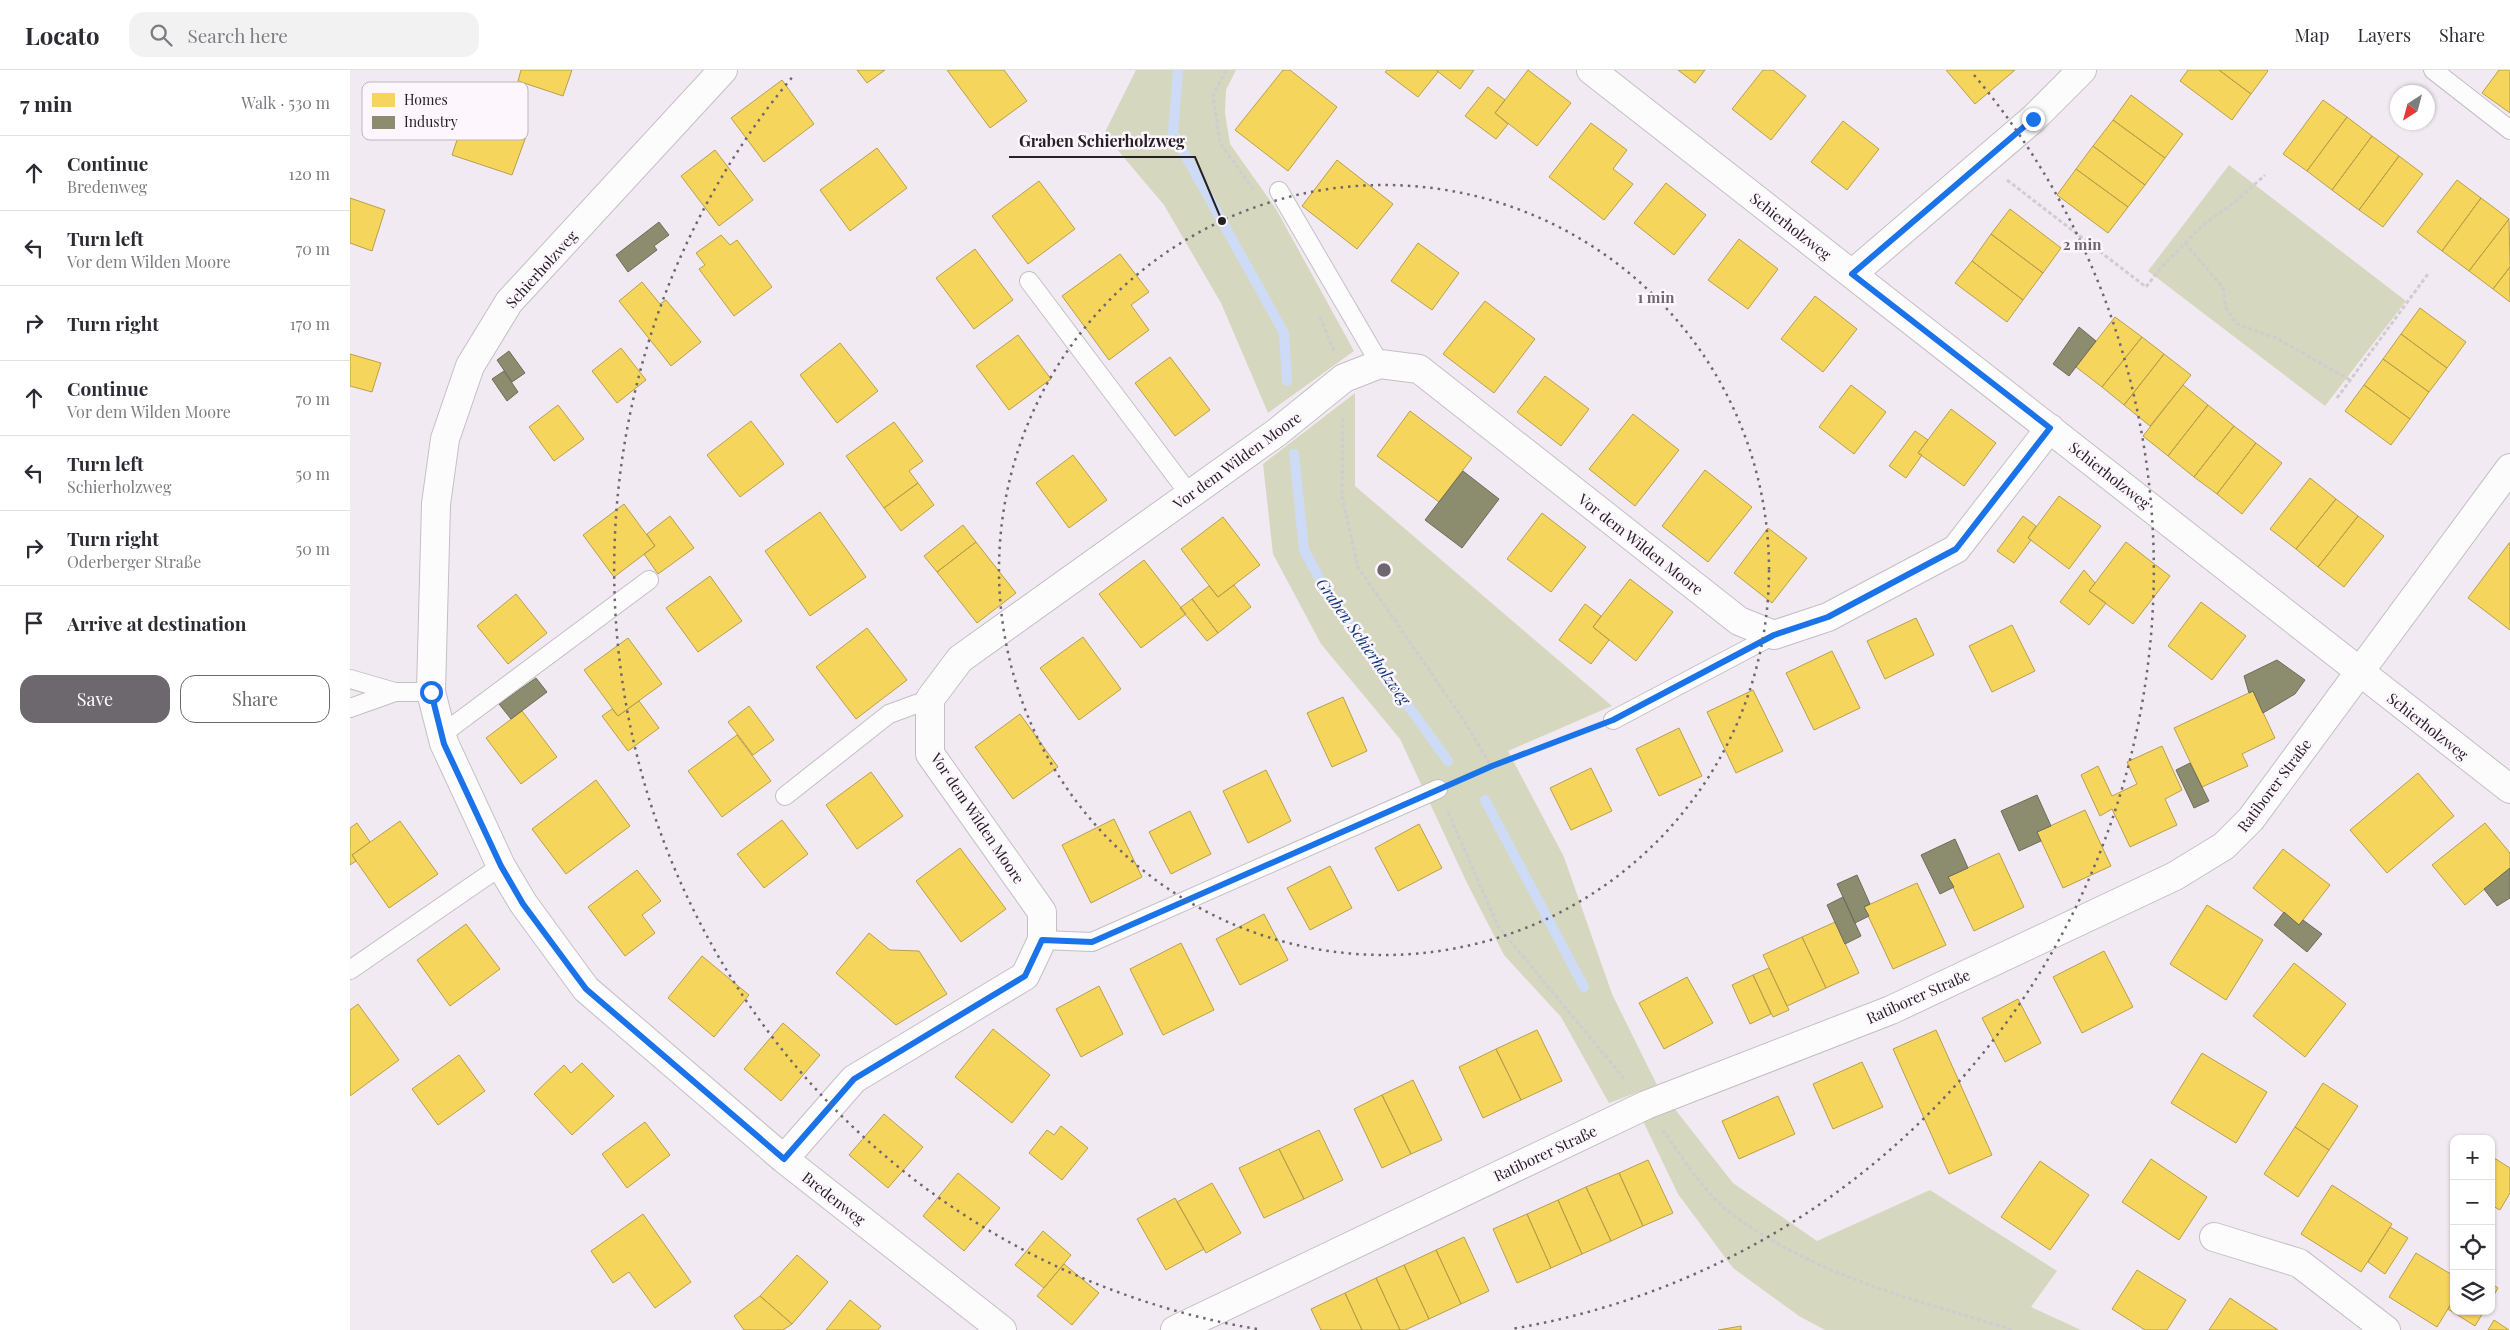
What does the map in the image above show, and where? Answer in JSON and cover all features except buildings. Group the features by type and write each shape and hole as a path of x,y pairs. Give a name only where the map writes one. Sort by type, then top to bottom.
{"street":[{"name":"Schierholzweg","path":"431,692 436,504 445,439 470,366 509,302 723,70"},
{"name":"Schierholzweg","path":"1591,70 2050,428 2358,672 2510,789"},
{"path":"1852,274 2033,119 2082,70"},
{"name":"Vor dem Wilden Moore","path":"784,1159 854,1079 1025,976 1042,940 1042,912 930,754 930,700 960,659 1190,495 1276,432 1344,378 1380,364 1419,369 1738,621 1774,635"},
{"path":"1774,635 1828,617 1956,549 2050,428"},
{"name":"Ratiborer Straße","path":"1175,1330 1646,1105 1891,1010 2175,876 2224,846 2250,819 2510,468"},
{"name":"Bredenweg","path":"431,692 441,735 501,866 523,904 586,989 784,1159 1002,1330"},
{"path":"2214,1237 2299,1263 2386,1330"}],"lane":[{"path":"2433,70 2510,130"},
{"path":"1279,191 1380,364"},
{"path":"1029,281 1190,495"},
{"path":"441,735 649,580"},
{"path":"1613,720 1774,635"},
{"path":"350,679 395,692 431,692"},
{"path":"350,708 395,692"},
{"path":"785,796 889,714 930,700"},
{"path":"1042,940 1092,942 1438,789"},
{"path":"350,970 501,866"}],"path":[{"path":"1982,162 2146,287 2160,269 2202,226 2236,201 2265,175"},
{"path":"2185,243 2223,288 2226,308 2237,324 2278,339 2350,380"},
{"path":"2337,398 2428,274"},
{"path":"1613,720 1492,766 1438,789 1498,926 1646,1105 1694,1175 1735,1216 1794,1253 1851,1280 2012,1330"}],"green space":[{"path":"1136,70 1236,70 1226,90 1225,113 1230,144 1276,209 1354,351 1268,413 1221,303 1164,205 1104,134"},
{"path":"2229,165 2406,301 2325,406 2148,271"},
{"path":"1355,393 1355,486 1612,706 1508,751 1564,857 1612,994 1657,1085 1609,1103 1561,1017 1504,955 1466,881 1400,739 1321,644 1273,554 1263,464"},
{"path":"1674,1108 1733,1183 1817,1241 1930,1190 2057,1271 2031,1307 2081,1330 1825,1330 1799,1316 1733,1268 1678,1194 1643,1121"}],"waterway":[{"name":"Graben Schierholzweg","path":"1178,70 1173,133 1284,333 1287,381"},
{"name":"Graben Schierholzweg","path":"1294,454 1304,550 1329,596 1448,761"},
{"name":"Graben Schierholzweg","path":"1485,800 1584,987"}],"place":[{"name":"Graben Schierholzweg","path":"1222,221"}],"route":[{"path":"431,692 444,744 501,866 523,904 586,989 784,1159 854,1079 1025,976 1042,940 1092,942 1492,766 1613,720 1774,635 1828,617 1956,549 2050,428 1852,274 2033,119"}]}
